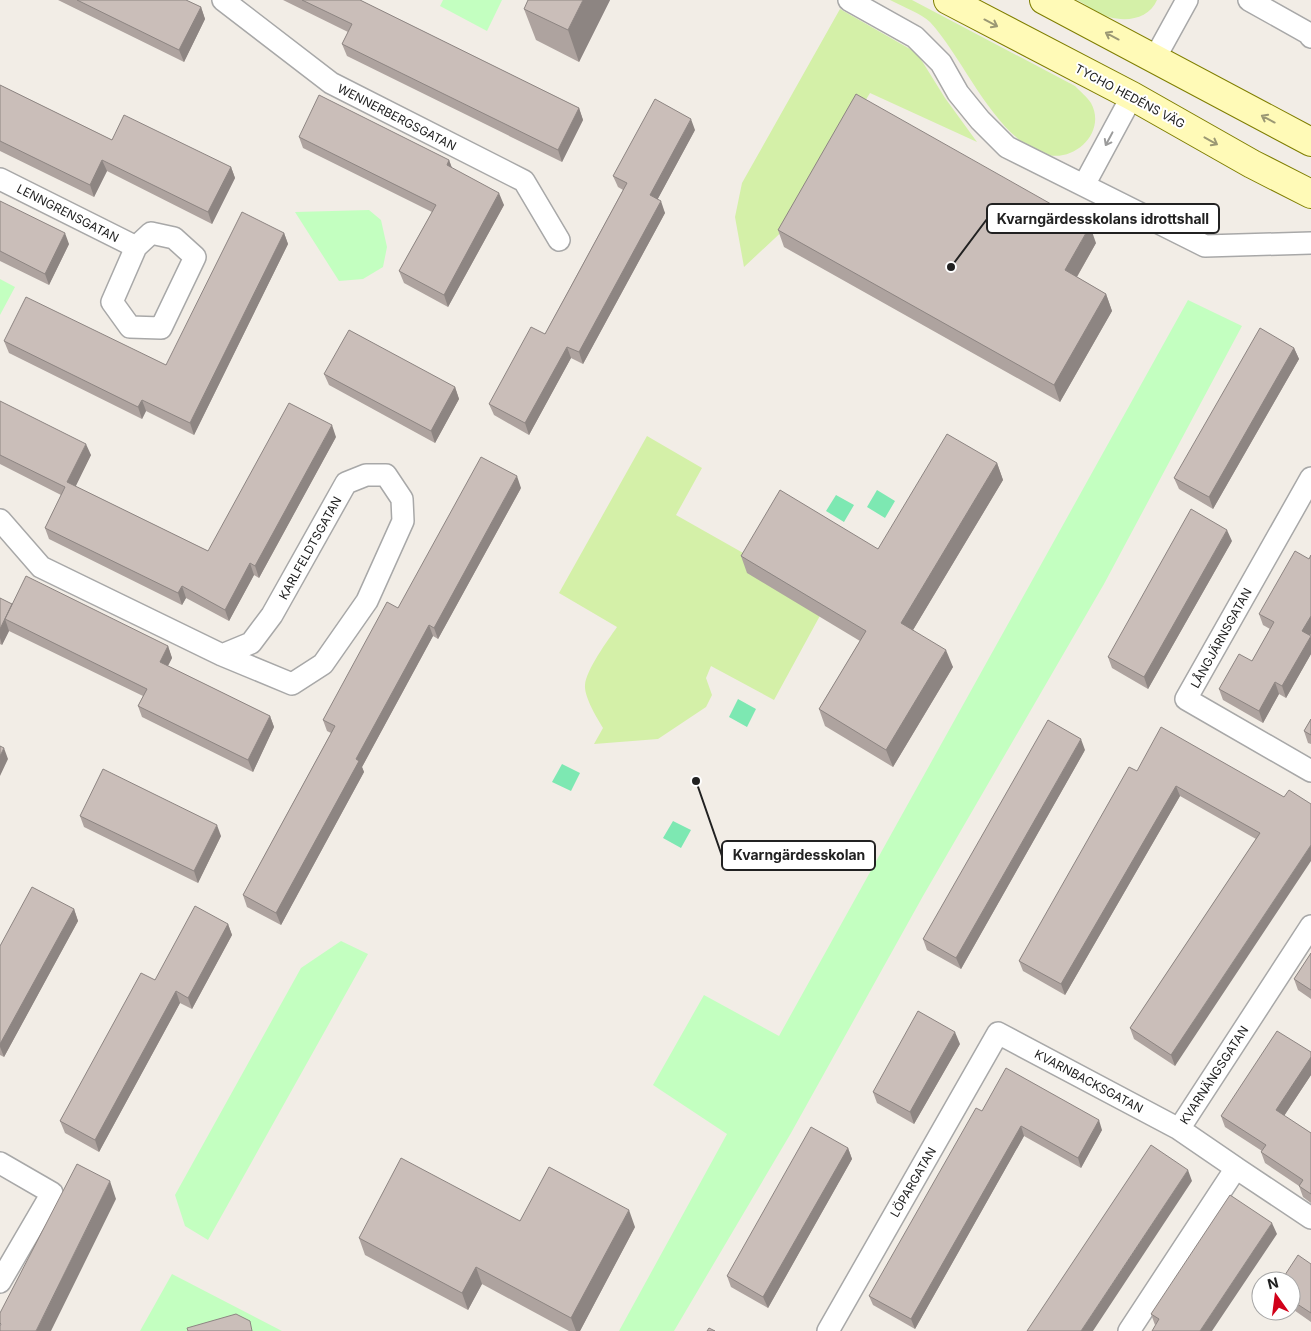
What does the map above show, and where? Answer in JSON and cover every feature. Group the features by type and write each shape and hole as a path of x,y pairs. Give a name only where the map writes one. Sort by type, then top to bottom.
{"main road":[{"name":"TYCHO HEDÉNS VÄG","path":"948,0 1132,96 1252,164 1311,194"},
{"path":"1044,0 1311,142"}],"street":[{"name":"WENNERBERGSGATAN","path":"223,0 332,83 524,181 559,240"},
{"path":"849,0 914,37 941,63 963,100 1007,147 1205,246 1311,243"},
{"path":"1155,58 1187,0"},
{"path":"1249,0 1308,32 1311,38"},
{"path":"1084,185 1132,96"},
{"name":"LENNGRENSGATAN","path":"0,179 136,247"},
{"path":"151,233 174,238 195,257 161,328 130,327 112,302 136,247 151,233"},
{"name":"KARLFELDTSGATAN","path":"0,520 41,567 222,656 292,684 323,664 367,600 403,521 402,499 386,475 366,475 346,483 272,616 251,643 222,656"},
{"name":"LÅNGJÄRNSGATAN","path":"1311,478 1186,700 1311,771"},
{"name":"KVARNÄNGSGATAN","path":"1236,1168 1179,1129 1311,926"},
{"name":"KVARNBACKSGATAN","path":"998,1033 1179,1129"},
{"name":"LÖPARGATAN","path":"828,1331 998,1033"},
{"path":"0,1282 52,1193 1,1165"},
{"path":"1129,1331 1236,1168 1311,1218"}],"green space":[{"path":"443,0 502,0 487,31 440,6"},
{"path":"890,0 912,0 1075,86 1091,103 1095,114 1095,125 1091,135 1076,150 1055,156 1044,154 1026,145 1010,132 995,115 956,56 930,22 917,13"},
{"path":"1077,0 1157,0 1149,11 1143,15 1137,18 1123,19 1105,16"},
{"path":"840,9 917,53 945,98 977,142 870,93 789,225 744,267 735,217 742,183"},
{"path":"369,210 381,220 387,247 383,267 363,279 339,281 295,212"},
{"path":"0,279 15,287 0,315"},
{"path":"1188,300 1242,326 1104,584 923,896 791,1133 674,1331 619,1331 727,1134 653,1085 704,995 779,1036"},
{"path":"647,436 702,468 676,515 828,601 774,700 711,666 706,678 712,695 706,707 658,739 594,744 603,728 594,713 585,690 586,679 593,663 617,627 559,593"},
{"path":"877,490 895,501 885,518 867,507"},
{"path":"836,495 854,505 844,522 826,511"},
{"path":"738,699 756,709 747,727 729,717"},
{"path":"562,764 580,773 571,791 552,782"},
{"path":"673,821 691,830 681,848 663,838"},
{"path":"341,941 368,954 208,1240 185,1226 175,1195 301,968"},
{"path":"172,1274 282,1331 140,1331"}],"building":[{"path":"77,0 186,0 201,7 179,50"},
{"path":"302,0 360,0 579,108 558,150 342,44 352,24"},
{"path":"528,0 583,0 568,30 524,9"},
{"path":"0,85 112,140 124,115 231,167 208,212 102,160 90,185 0,141"},
{"path":"856,94 1090,226 1065,270 1106,294 1054,385 778,230"},
{"path":"319,95 449,160 447,165 499,193 444,295 399,271 436,205 299,137"},
{"path":"655,99 691,119 650,195 661,201 579,352 567,347 525,423 489,404 531,327 545,334 568,292 627,183 613,176"},
{"path":"0,201 65,233 45,274 0,251"},
{"path":"242,212 284,233 190,423 142,400 138,407 4,341 26,297 166,365"},
{"path":"1260,328 1294,348 1209,497 1174,478"},
{"path":"349,330 455,387 431,431 324,374"},
{"path":"0,401 86,444 67,482 208,551 289,403 332,425 255,566 250,563 225,610 182,586 178,593 45,528 65,487 0,455"},
{"path":"947,434 997,463 901,623 946,650 886,750 819,709 866,631 741,556 780,490 878,549"},
{"path":"481,457 517,476 434,628 429,625 356,759 359,761 276,913 243,895 335,726 323,720 387,602 398,608"},
{"path":"1191,509 1227,530 1144,677 1108,657"},
{"path":"1295,551 1309,559 1311,555 1311,616 1302,631 1311,636 1282,686 1275,682 1259,711 1219,689 1239,654 1252,661 1274,622 1259,614"},
{"path":"26,576 168,646 160,662 270,716 248,760 138,706 147,689 5,619"},
{"path":"0,598 12,604 0,629"},
{"path":"1311,719 1311,735 1304,731"},
{"path":"1048,720 1081,739 956,958 923,939"},
{"path":"1161,727 1284,797 1289,790 1311,804 1311,845 1171,1055 1130,1028 1260,833 1176,786 1061,984 1019,961 1129,767 1137,771"},
{"path":"0,746 4,748 0,756"},
{"path":"103,769 217,825 194,871 80,816"},
{"path":"32,887 74,909 0,1044 0,946"},
{"path":"195,906 228,924 188,998 176,991 95,1140 60,1121 141,973 155,980"},
{"path":"1311,953 1311,990 1294,979"},
{"path":"918,1011 955,1032 910,1112 873,1092"},
{"path":"1277,1031 1311,1052 1311,1057 1276,1110 1311,1133 1311,1194 1299,1186 1303,1180 1261,1152 1266,1145 1221,1116"},
{"path":"1006,1068 1099,1120 1078,1158 1021,1126 911,1319 869,1296 976,1108 982,1111"},
{"path":"811,1127 848,1148 763,1297 727,1276"},
{"path":"1151,1145 1188,1170 1081,1331 1027,1331"},
{"path":"401,1158 520,1221 549,1167 629,1210 571,1318 476,1267 462,1293 359,1238"},
{"path":"77,1164 110,1181 36,1331 0,1331 0,1313"},
{"path":"1230,1195 1272,1223 1200,1331 1152,1331 1159,1319 1151,1314"},
{"path":"1298,1255 1311,1264 1311,1313 1301,1306 1301,1271 1288,1271"},
{"path":"236,1314 250,1321 252,1331 188,1331 187,1328"}],"place":[{"name":"Kvarngärdesskolans idrottshall","path":"951,267"},
{"name":"Kvarngärdesskolan","path":"696,781"}]}
